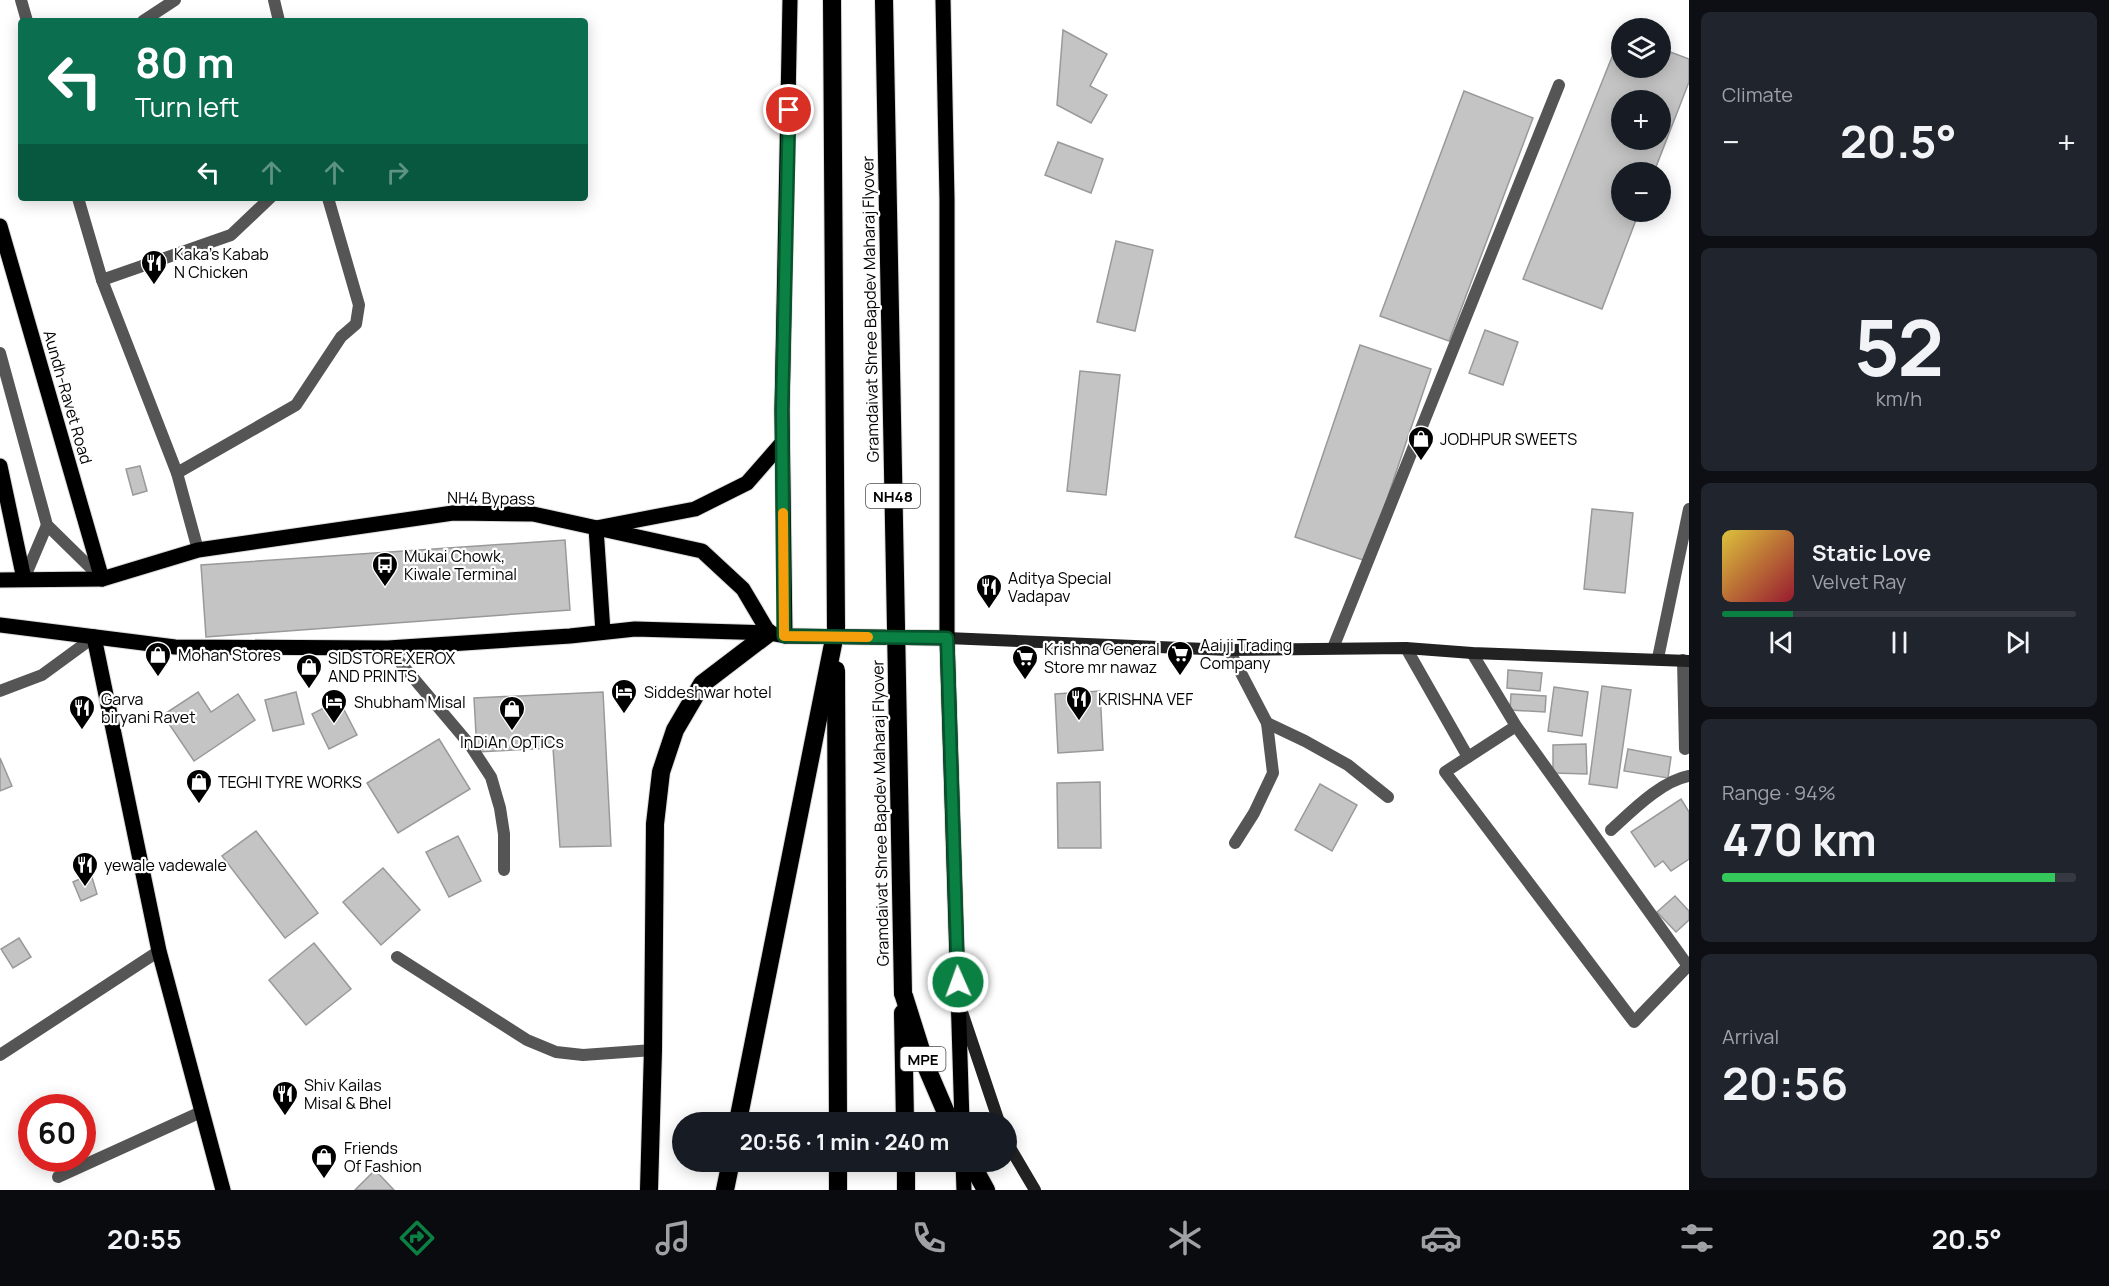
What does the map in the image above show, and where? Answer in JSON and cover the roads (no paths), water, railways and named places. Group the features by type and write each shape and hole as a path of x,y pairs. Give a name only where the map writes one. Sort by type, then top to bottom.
{"highway":[{"path":"832,0 838,1112"},
{"name":"Gramdaivat Shree Bapdev Maharaj Flyover","path":"884,0 905,1112"},
{"path":"740,1112 836,629"},
{"path":"649,1190 655,824 661,772 675,730 702,684 777,635"},
{"name":"MPE","path":"903,993 926,1066 946,1112"},
{"path":"725,1190 729,1172"},
{"path":"838,1172 838,1190"},
{"path":"906,1172 906,1190"},
{"path":"976,1172 986,1190"}],"main road":[{"path":"777,635 790,0"},
{"path":"943,0 947,200 947,638 962,1112"},
{"name":"Aundh-Ravet Road","path":"0,226 102,579"},
{"path":"603,632 596,528 695,509 747,483 782,443"},
{"path":"0,466 24,579"},
{"name":"NH4 Bypass","path":"0,580 102,579 198,550 453,513 533,514 702,551 743,589 777,635"},
{"path":"0,625 175,647 388,648 635,629 777,635 947,638 1229,650 1407,648 1472,653 1658,658 1686,661"},
{"path":"94,637 159,951 224,1190"},
{"path":"959,1005 996,1112"},
{"path":"1017,1160 1035,1190"},
{"path":"963,1172 964,1190"}],"street":[{"path":"21,0 26,18"},
{"path":"148,18 175,0"},
{"path":"274,0 278,18"},
{"path":"1333,648 1559,85"},
{"path":"79,201 102,280 177,473 198,550"},
{"path":"102,280 231,235 267,201"},
{"path":"177,473 296,405 341,337 356,324 359,305 329,201"},
{"path":"0,352 47,525 102,579"},
{"path":"1658,658 1689,509"},
{"path":"24,579 47,525"},
{"path":"0,691 42,675 94,637"},
{"path":"388,648 470,745 491,777 501,808 504,870"},
{"path":"1407,648 1468,757"},
{"path":"1229,650 1267,723 1273,772 1254,813 1235,843"},
{"path":"1472,653 1516,726 1688,966 1634,1022 1445,772 1516,726"},
{"path":"1685,749 1686,661"},
{"path":"1267,723 1348,765 1388,797"},
{"path":"1611,830 1659,790 1689,776"},
{"path":"0,1055 159,951"},
{"path":"397,957 527,1040 556,1052 583,1055 653,1050"},
{"path":"58,1177 201,1112"}],"place":[{"name":"Kaka's Kabab N Chicken","path":"154,286"},
{"name":"JODHPUR SWEETS","path":"1421,462"},
{"name":"Mukai Chowk, Kiwale Terminal","path":"385,588"},
{"name":"Aditya Special Vadapav","path":"989,610"},
{"name":"Aai ji Trading Company","path":"1180,677"},
{"name":"Mohan Stores","path":"158,678"},
{"name":"Krishna General Store mr nawaz","path":"1025,681"},
{"name":"SIDSTORE XEROX AND PRINTS","path":"309,690"},
{"name":"Siddeshwar hotel","path":"624,715"},
{"name":"KRISHNA VEF","path":"1079,722"},
{"name":"Shubham Misal","path":"334,725"},
{"name":"Garva biryani Ravet","path":"82,731"},
{"name":"InDiAn OpTiCs","path":"512,732"},
{"name":"TEGHI TYRE WORKS","path":"199,805"},
{"name":"yewale vadewale","path":"85,888"},
{"name":"Shiv Kailas Misal & Bhel","path":"285,1117"},
{"name":"Friends Of Fashion","path":"324,1180"}]}
